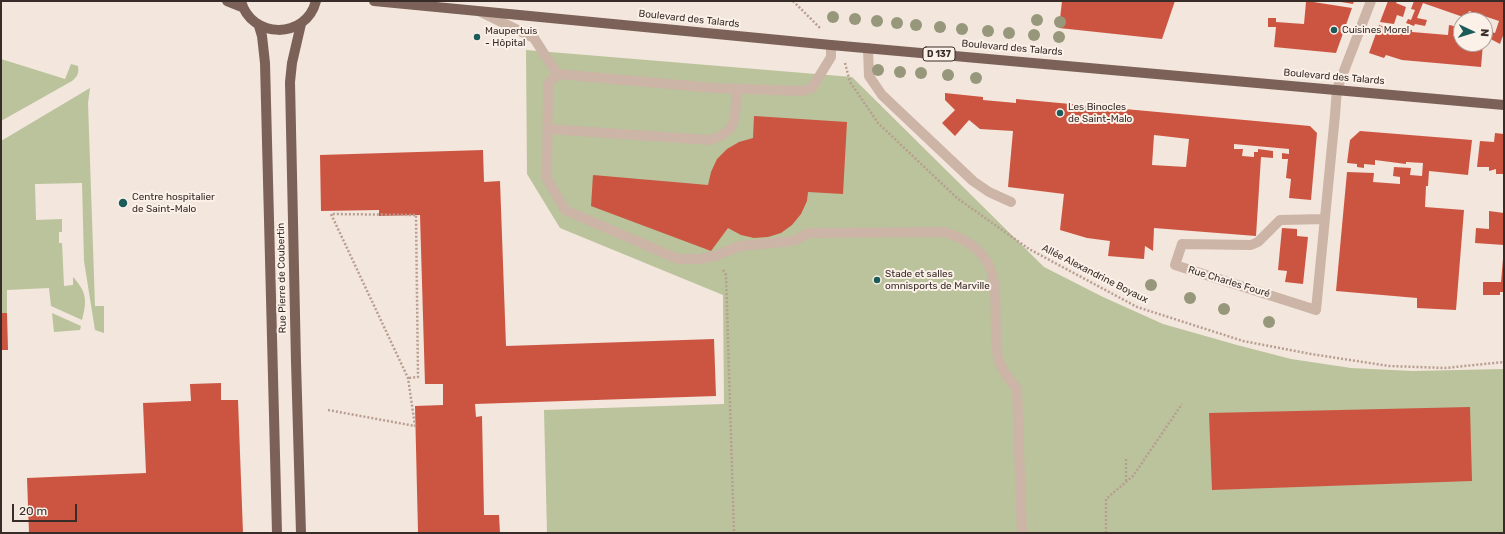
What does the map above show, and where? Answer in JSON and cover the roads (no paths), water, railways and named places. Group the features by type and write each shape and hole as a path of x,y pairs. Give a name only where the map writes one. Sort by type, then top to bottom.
{"main road":[{"path":"227,1 241,4 249,18 259,26 269,30 280,31 291,29 301,24 309,16 316,1"},
{"name":"Boulevard des Talards","path":"374,1 835,45 1504,105"},
{"name":"Rue Pierre de Coubertin","path":"301,24 292,63 290,82 295,355 301,533"},
{"name":"Rue Pierre de Coubertin","path":"259,26 262,36 265,63 277,533"}],"street":[{"name":"Rue Charles Fouré","path":"1325,219 1280,220 1258,242 1251,245 1182,244 1175,265 1316,310 1325,219 1337,89 1371,1"},
{"path":"478,10 534,38 557,74"},
{"path":"557,74 737,89 802,91 812,88 831,57 835,45"},
{"path":"868,48 869,76 882,95 973,181 989,192 1011,202"},
{"path":"557,74 548,84 548,179 564,210 678,259 699,259 715,256 740,246 793,241 808,233 944,232 959,237 982,253 991,267 995,285 998,358 1006,376 1017,389 1022,533"},
{"path":"548,129 710,140 724,136 733,126 737,89"}],"place":[{"name":"Cuisines Morel","path":"1334,30"},
{"name":"Maupertuis - Hôpital","path":"477,37"},
{"name":"Les Binocles de Saint-Malo","path":"1060,113"},
{"name":"Centre hospitalier de Saint-Malo","path":"123,203"},
{"name":"Stade et salles omnisports de Marville","path":"877,280"}]}
